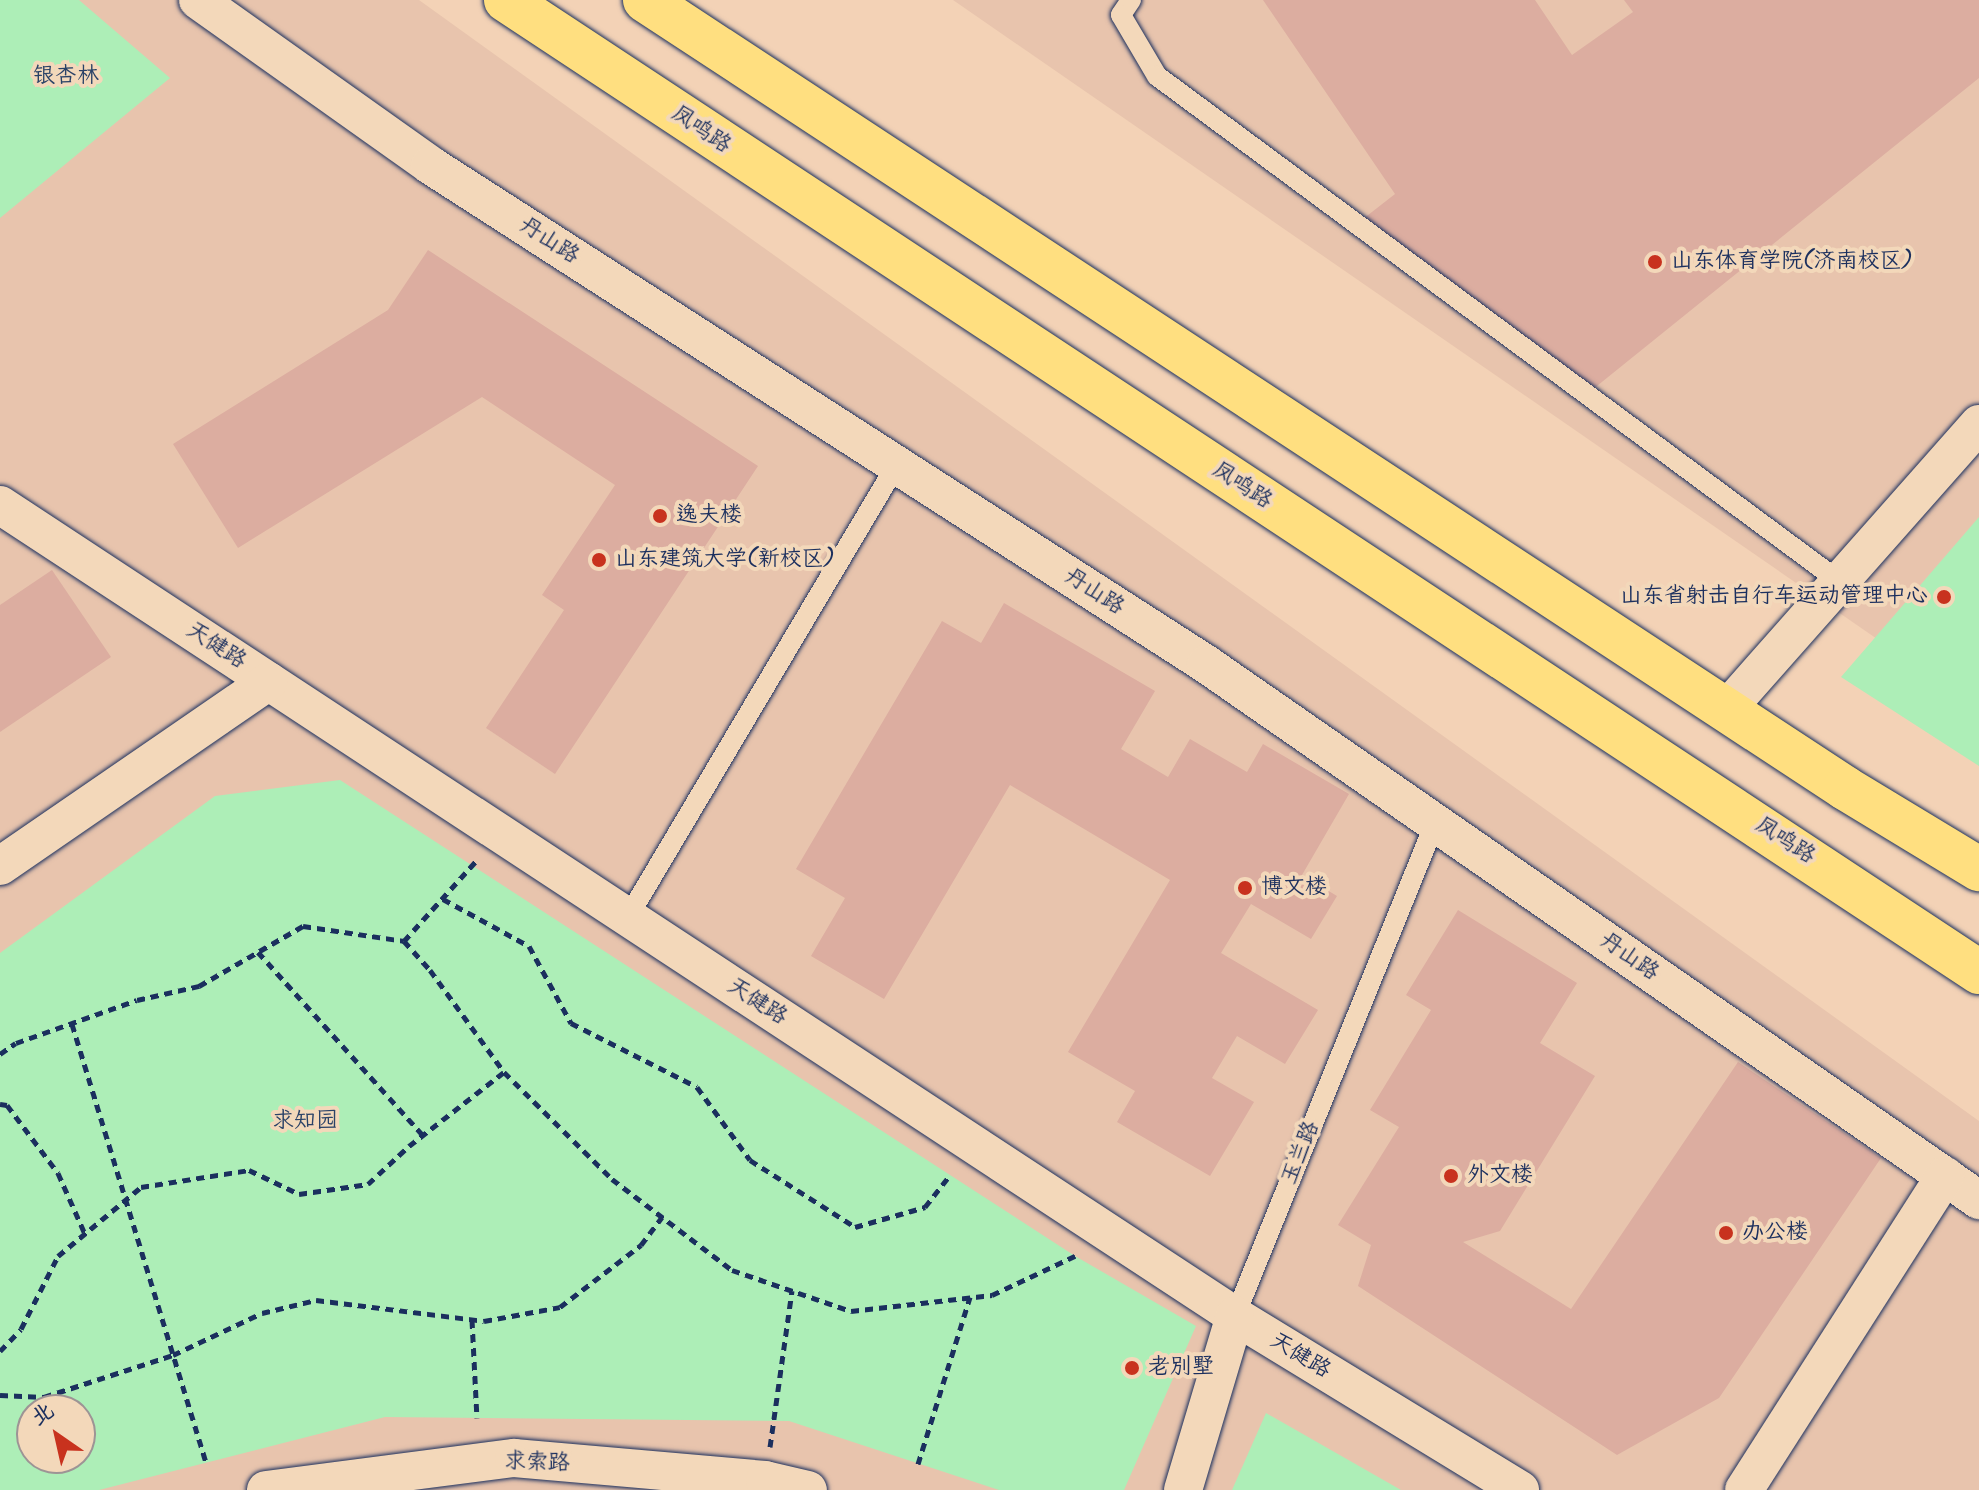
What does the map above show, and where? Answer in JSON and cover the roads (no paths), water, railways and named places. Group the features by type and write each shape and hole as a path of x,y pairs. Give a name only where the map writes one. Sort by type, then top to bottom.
{"main road":[{"name":"凤鸣路","path":"506,0 1979,972"},
{"path":"645,0 1845,788 1979,869"}],"street":[{"name":"丹山路","path":"198,0 430,165 1206,664 1979,1200"},
{"path":"1726,710 1979,424"},
{"name":"天健路","path":"0,505 1235,1316 1520,1490"},
{"path":"0,866 269,681"},
{"path":"1744,1490 1945,1176"},
{"name":"玉兰路","path":"1183,1490 1235,1316"},
{"name":"求索路","path":"266,1490 514,1458 765,1480 808,1490"}],"lane":[{"path":"1131,0 1121,15 1157,76 1840,582"},
{"path":"628,917 897,464"},
{"name":"玉兰路","path":"1235,1316 1435,823"}],"place":[{"name":"山东体育学院(济南校区)","path":"1655,262"},
{"name":"逸夫楼","path":"660,516"},
{"name":"山东建筑大学(新校区)","path":"599,560"},
{"name":"山东省射击自行车运动管理中心","path":"1944,597"},
{"name":"博文楼","path":"1245,888"},
{"name":"外文楼","path":"1451,1176"},
{"name":"办公楼","path":"1726,1233"},
{"name":"老别墅","path":"1132,1368"}],"park label":[{"name":"银杏林","path":"66,77"},
{"name":"求知园","path":"305,1122"}]}
